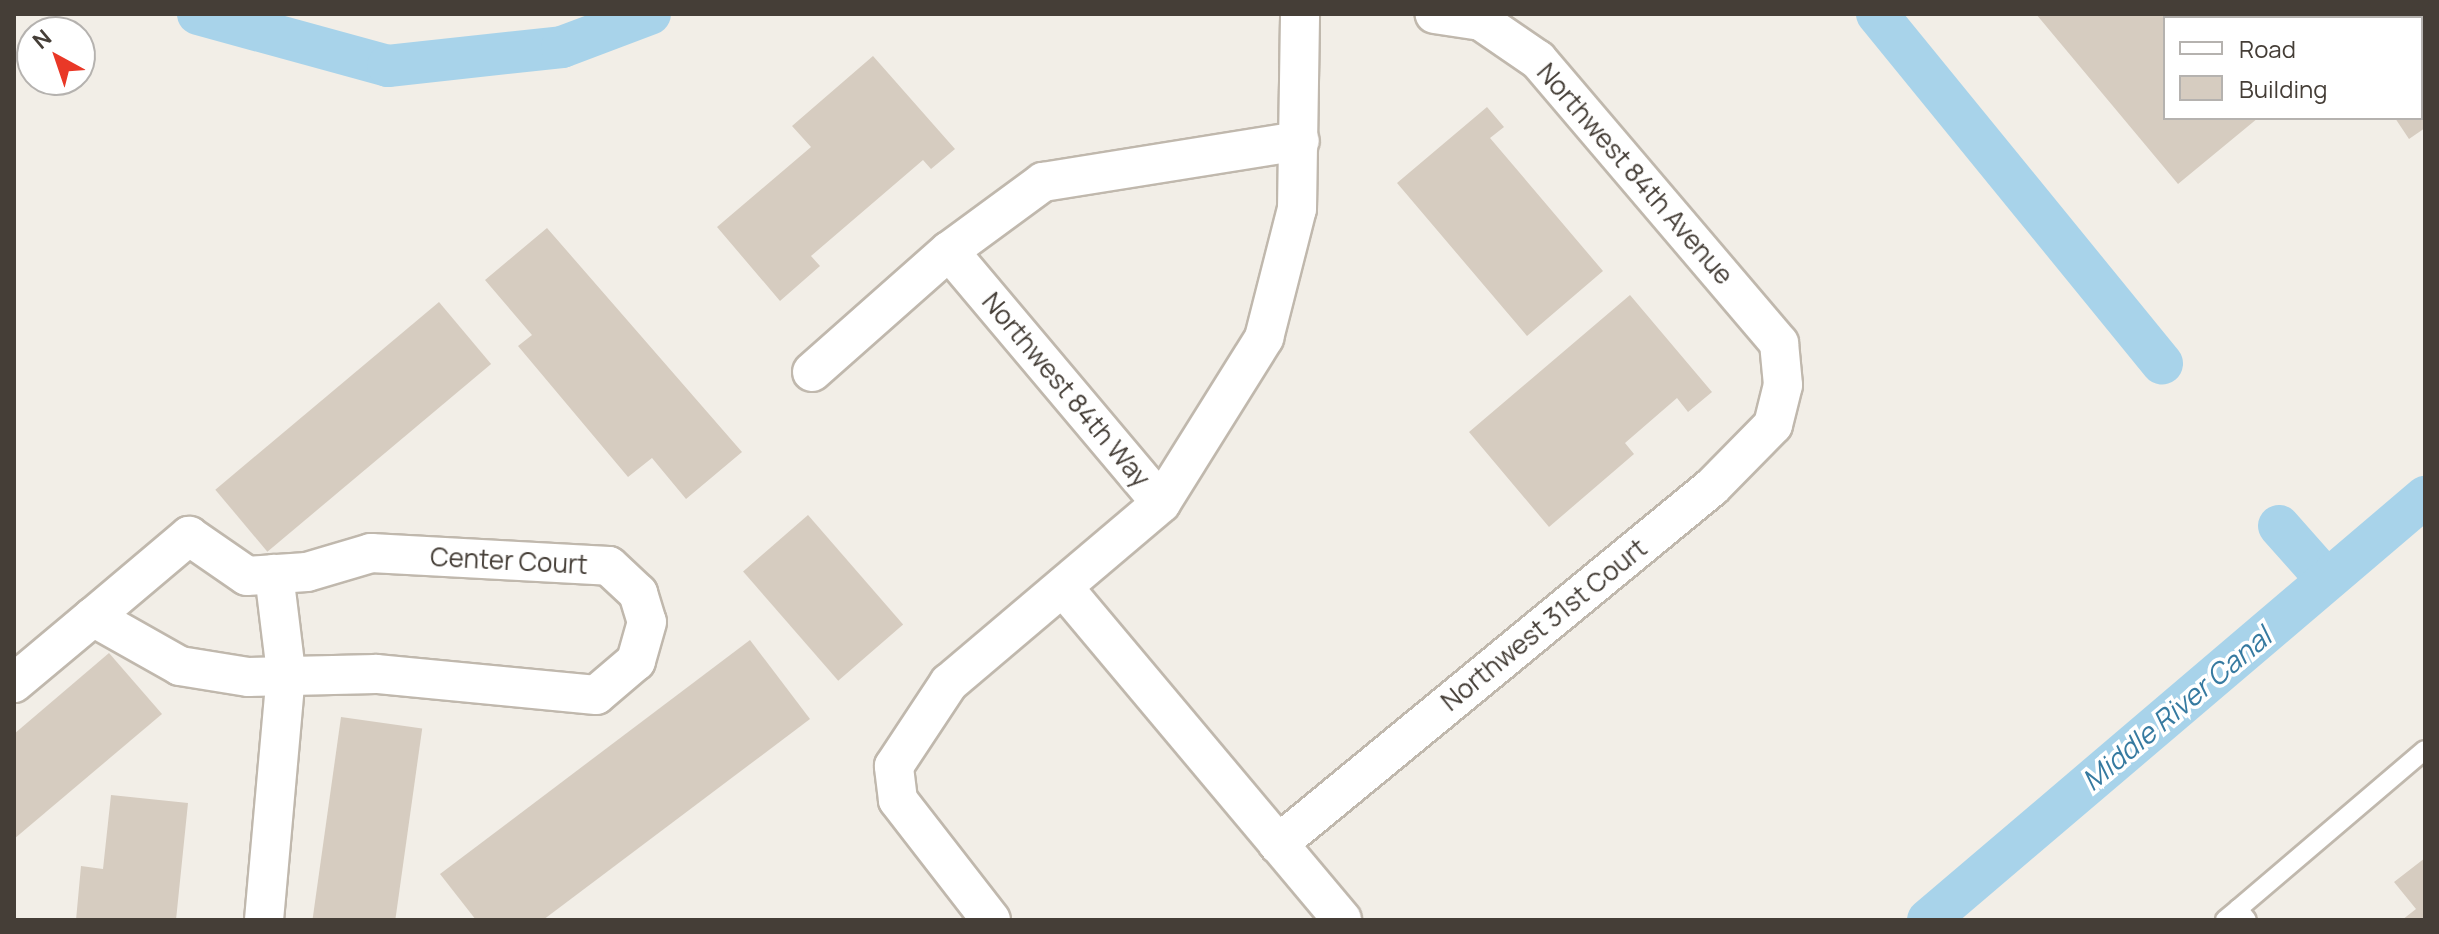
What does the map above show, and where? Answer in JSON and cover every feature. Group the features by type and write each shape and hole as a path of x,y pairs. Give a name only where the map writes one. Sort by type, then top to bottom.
{"street":[{"path":"1161,503 1264,338 1297,209 1300,14"},
{"name":"Northwest 84th Avenue","path":"1435,14 1481,21 1538,60 1779,343 1783,385"},
{"path":"812,372 949,251 1043,182 1300,141"},
{"name":"Northwest 84th Way","path":"949,251 1161,503 949,683 894,766 898,800 991,920"},
{"name":"Northwest 31st Court","path":"1278,844 1712,487 1773,425 1783,385"},
{"name":"Center Court","path":"14,683 189,536 247,576 274,574 371,553 609,566 638,593 647,622 636,661 596,695 286,672 248,677 180,666 93,617"},
{"path":"264,920 286,672 274,574"},
{"path":"1063,587 1342,920"}],"lane":[{"path":"2236,916 2425,750"}],"building":[{"path":"2036,14 2197,14 2163,16 2163,120 2256,120 2178,184"},
{"path":"2323,14 2425,14 2425,128 2409,139 2396,120 2423,120 2423,16"},
{"path":"873,56 955,149 931,169 923,160 811,256 820,266 780,301 717,227 811,147 792,126"},
{"path":"1487,107 1504,127 1490,138 1603,271 1527,336 1397,183"},
{"path":"547,228 742,452 686,499 652,458 628,477 518,346 532,335 485,280"},
{"path":"1630,295 1712,392 1688,412 1677,398 1625,443 1634,454 1549,527 1469,432"},
{"path":"439,302 491,364 267,552 215,490"},
{"path":"808,515 903,624 838,681 743,571"},
{"path":"750,640 810,719 543,920 476,920 440,874"},
{"path":"109,653 162,714 14,839 14,734"},
{"path":"341,717 422,728 395,920 312,920"},
{"path":"111,795 188,803 176,920 76,920 81,866 103,869"},
{"path":"2425,858 2425,920 2402,920 2416,909 2394,882"}],"waterway":[{"path":"198,14 388,66 562,47 650,14"},
{"path":"1877,14 2162,363"},
{"name":"Middle River Canal","path":"1928,920 2425,497"},
{"path":"2279,526 2327,580"}]}
